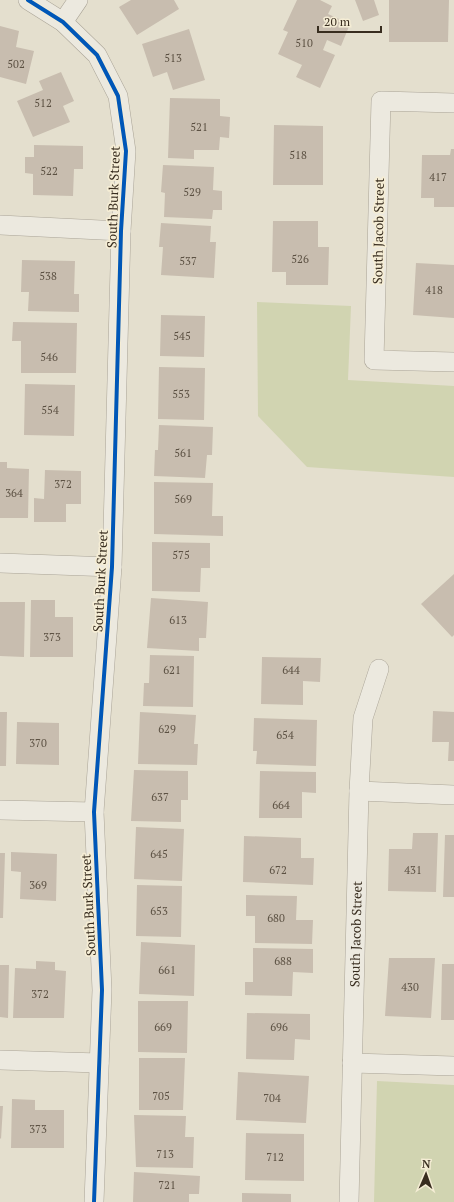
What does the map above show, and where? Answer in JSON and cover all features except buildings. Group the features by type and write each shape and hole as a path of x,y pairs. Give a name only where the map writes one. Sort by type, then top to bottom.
{"street":[{"name":"South Burk Street","path":"28,0 63,22 97,55 118,96 126,152 121,232 112,567 94,812 102,990 94,1202"},
{"path":"63,22 78,0"},
{"name":"South Jacob Street","path":"454,103 381,101 374,360 454,362"},
{"path":"0,225 121,232"},
{"path":"0,563 112,567"},
{"name":"South Jacob Street","path":"349,1202 359,791 363,718 379,669"},
{"path":"359,791 454,795"},
{"path":"0,810 94,812"},
{"path":"0,1060 99,1062"},
{"path":"352,1063 454,1066"}],"green space":[{"path":"257,302 351,306 348,380 454,386 454,477 307,467 258,416"},
{"path":"377,1081 454,1085 454,1202 374,1202"}],"cycle path":[{"path":"28,0 63,22 97,55 118,96 126,151 121,231 112,567 94,812 102,990 94,1202"}]}
